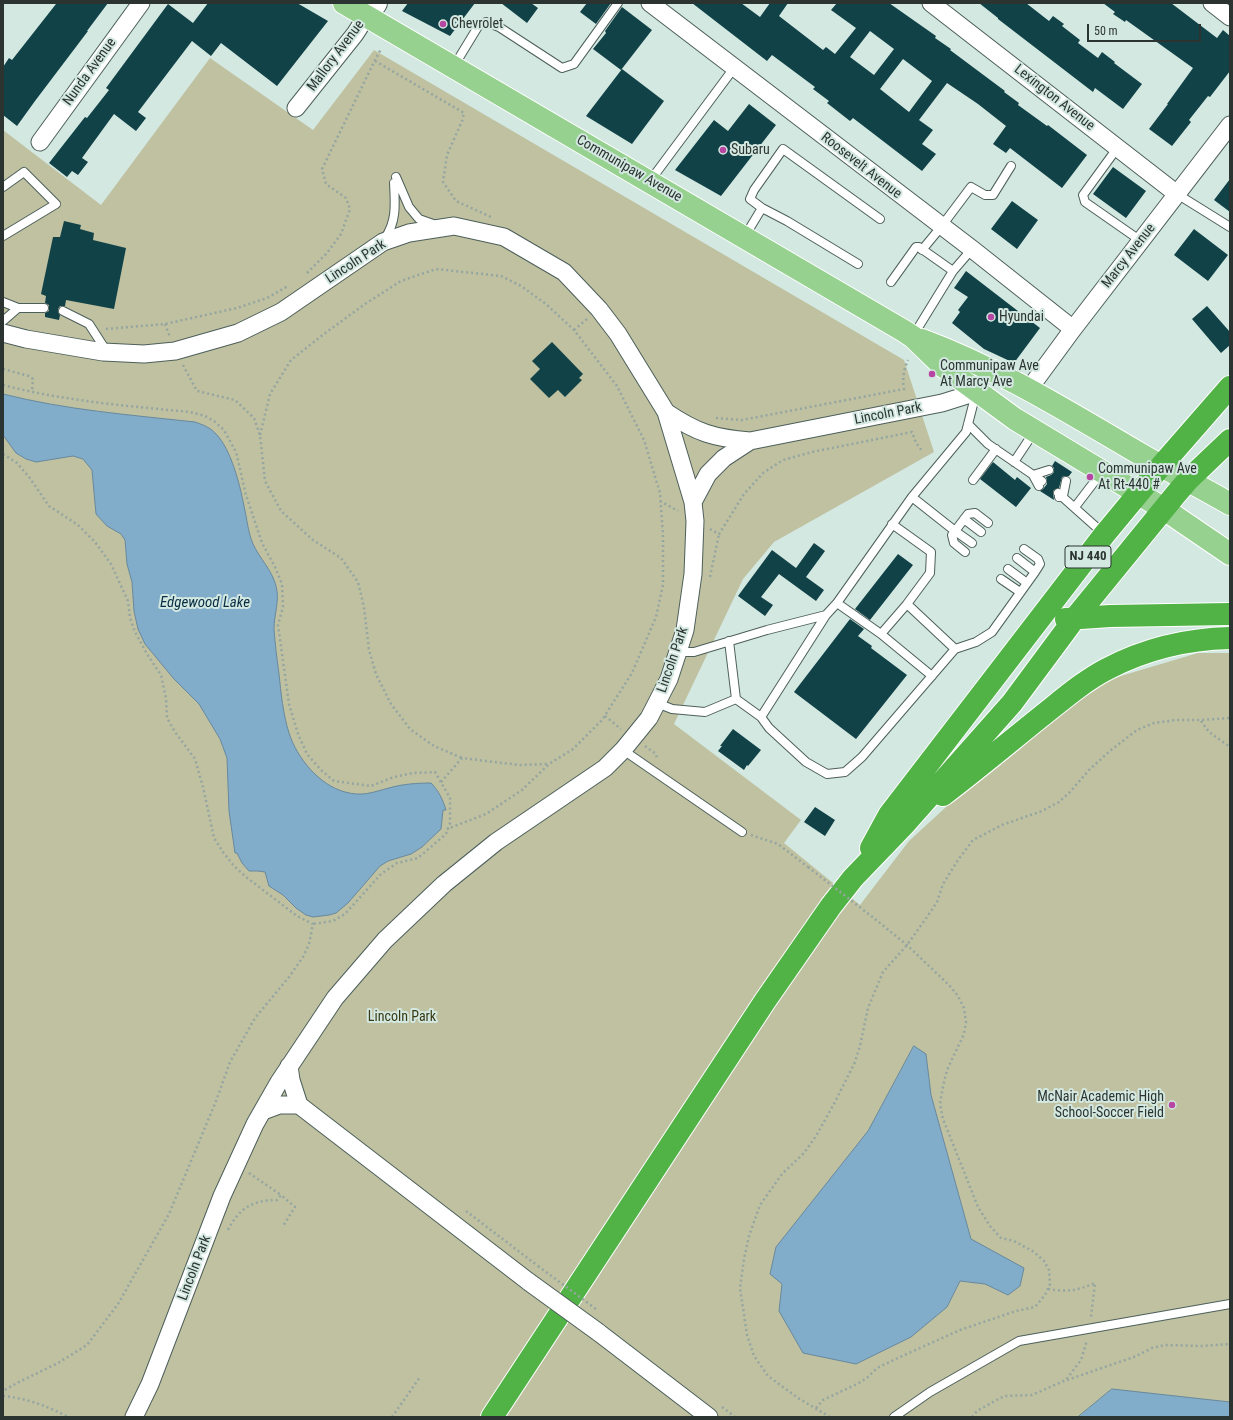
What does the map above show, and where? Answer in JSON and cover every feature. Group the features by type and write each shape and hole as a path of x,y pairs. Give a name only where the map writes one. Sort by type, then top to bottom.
{"highway":[{"name":"NJ 440","path":"1039,621 1138,493 1230,387"},
{"name":"NJ 440","path":"903,826 1012,703 1075,618 1134,544 1188,480 1230,440"},
{"path":"492,1417 765,1001 815,929 853,878 890,815 1039,621 1110,616 1230,614"},
{"path":"853,878 903,826 968,776 1074,690 1097,675 1134,657 1160,649 1187,642 1230,638"}],"main road":[{"name":"Communipaw Avenue","path":"344,3 371,10 453,67 913,337 955,352 1029,389 1161,466 1230,504"},
{"name":"Communipaw Avenue","path":"913,337 944,367 977,392 1035,431 1164,509 1230,554"}],"street":[{"name":"Nunda Avenue","path":"40,142 141,3"},
{"name":"Roosevelt Avenue","path":"650,3 941,227 972,249 1073,329"},
{"name":"Lexington Avenue","path":"931,3 1177,194"},
{"path":"1212,3 1230,17"},
{"name":"Mallory Avenue","path":"296,108 355,34 371,10"},
{"name":"Marcy Avenue","path":"1029,389 1073,329 1230,125"},
{"name":"Lincoln Park","path":"3,333 26,339 108,353 144,354 175,351 238,333 281,312 383,242 409,233 454,226 504,237 564,272 599,309 618,334 666,412 693,502 695,521 694,574 685,630 669,679 649,718 623,750 605,768 496,842 444,884 384,940 335,998 290,1066 255,1124 222,1196 150,1384 134,1417"},
{"name":"Lincoln Park","path":"666,412 684,424 706,435 750,441 942,403 977,392"},
{"name":"Lincoln Park","path":"693,502 708,474 724,458 750,441"},
{"path":"290,1066 291,1080 299,1105 529,1282 598,1332 709,1417"},
{"path":"263,1111 279,1105 299,1105"}],"lane":[{"path":"453,67 479,25 486,22 499,27 562,68 574,64 618,3"},
{"path":"650,182 734,68"},
{"path":"1118,148 1083,195 1085,202 1141,241"},
{"path":"858,264 788,221 762,208 750,199 754,190 783,149 880,219"},
{"path":"922,250 971,186 985,195 993,195 1011,166"},
{"path":"3,187 24,172 56,204 3,236"},
{"path":"383,242 391,229 395,212 395,180 409,207 419,219 442,228"},
{"path":"1177,194 1230,227"},
{"path":"744,237 762,208"},
{"path":"891,282 916,247 919,247 953,271"},
{"path":"913,337 953,271 972,249"},
{"path":"3,302 18,308 44,308"},
{"path":"3,321 18,308"},
{"path":"64,311 89,324 108,353"},
{"path":"760,717 826,615 837,603 912,497 966,432 977,392"},
{"path":"968,424 988,444 1033,475 1041,484"},
{"path":"1014,462 1035,431"},
{"path":"973,480 996,449"},
{"path":"1033,475 1049,470"},
{"path":"1075,507 1102,471"},
{"path":"1066,481 1059,495 1075,507 1104,535"},
{"path":"912,497 972,543"},
{"path":"965,552 954,543 952,535 968,514 975,513 988,523"},
{"path":"964,520 981,532"},
{"path":"881,634 907,604 930,573 931,552 892,524"},
{"path":"729,641 736,699 760,717 768,728 806,762 827,774 844,772 862,757 955,649 976,642 992,632 1040,564 1038,559 1024,549"},
{"path":"1017,558 1035,572"},
{"path":"1008,569 1027,583"},
{"path":"1001,579 1020,592"},
{"path":"837,603 881,634 932,676"},
{"path":"907,604 955,649"},
{"path":"678,652 694,652 767,630 826,615"},
{"path":"657,703 672,709 705,712 736,699"},
{"path":"623,750 742,832"},
{"path":"894,1417 930,1392 1019,1341 1230,1304"}],"path":[{"path":"302,278 327,253 341,234 350,209 346,198 326,184 322,169 382,49"},
{"path":"375,61 464,113 447,155 443,182 456,201 498,220"},
{"path":"260,435 270,394 291,360 365,304 401,281 436,269 501,276 521,286 546,304 574,330 617,386 644,440 660,493 663,535 663,585 656,617 632,673 602,720 573,749 549,764 522,790 486,814 447,829"},
{"path":"165,324 237,308 267,298 291,285"},
{"path":"175,351 197,391 235,400 254,418 260,435 265,481 281,511 313,540 341,558 358,582 364,607 369,650 376,674 391,704 410,729 434,746 462,758 519,765 549,764"},
{"path":"712,418 742,420 904,389 904,371 908,360"},
{"path":"3,369 29,376 33,379 32,392"},
{"path":"3,385 83,401 190,412 205,416 214,421 224,430 236,452 246,495 262,543 276,567 282,584 283,607 278,625 289,704 298,734 307,754 321,770 334,781 371,786 413,773 435,772 450,798 450,822 446,834 418,858 397,863 381,874 346,914 333,921 313,924 297,916 246,877 222,852 214,838 203,787 195,759 175,732 167,718 166,698 161,675 135,632 130,618 128,601 111,564 95,542 78,525 49,506 30,477 16,463 3,454"},
{"path":"660,501 719,534 744,494 763,473 783,460 812,452 912,432 916,443 922,451"},
{"path":"830,1417 798,1398 768,1376 754,1356 747,1335 740,1288 749,1236 760,1205 782,1174 804,1153 816,1136 855,1062 868,1008 883,972 907,945 937,902 943,884 958,860 974,840 1002,825 1042,811 1059,802 1089,770 1111,750 1137,730 1154,723 1176,720 1230,718"},
{"path":"1201,720 1209,732 1230,747"},
{"path":"441,782 462,758"},
{"path":"742,832 778,844 907,945 949,985 958,996 964,1008 966,1022 964,1034 959,1047 947,1070 940,1104 943,1119 977,1205 990,1226 1002,1238 1014,1241 1034,1252 1044,1261 1049,1270 1050,1284 1048,1289 1045,1295 1034,1307 1016,1311 960,1330 887,1363 857,1384 823,1400 816,1408"},
{"path":"3,1391 58,1363 87,1344 118,1304 169,1214 216,1101 230,1062 255,1018 289,978 303,958 309,944 313,924"},
{"path":"245,1170 281,1195 295,1207 283,1226"},
{"path":"225,1234 232,1222 250,1205 263,1200 277,1200 281,1195"},
{"path":"464,1210 597,1310"},
{"path":"1048,1289 1065,1291 1080,1290 1095,1283 1090,1328 1080,1360 1066,1380"},
{"path":"972,1417 976,1411 1004,1396 1032,1395 1066,1380 1134,1357 1152,1348 1165,1344 1202,1346 1230,1344"},
{"path":"392,1417 420,1377"},
{"path":"3,1396 18,1397 56,1410 68,1417"}],"green space":[{"name":"Lincoln Park","path":"374,50 904,360 934,452 774,542 743,579 674,724 801,820 784,843 860,905 909,841 994,763 1104,681 1198,653 1230,653 1230,1417 3,1417 3,130 101,205 210,58 313,130"}],"water":[{"name":"Edgewood Lake","path":"3,394 27,400 75,408 195,422 206,426 214,432 226,449 234,468 253,544 272,575 276,586 277,602 274,629 281,696 289,733 297,752 318,777 335,788 345,792 363,794 405,785 431,783 444,803 446,810 443,810 441,829 422,847 411,854 388,861 380,866 348,903 336,913 329,915 313,917 306,915 296,908 283,895 269,886 265,872 249,871 242,863 237,853 235,853 229,811 227,758 220,739 199,704 174,679 145,644 138,629 134,611 132,582 127,564 125,540 121,534 107,526 96,514 92,470 83,459 73,456 36,462 26,459 16,453 3,435"},
{"path":"914,1046 926,1054 931,1095 971,1239 1024,1268 1020,1286 1008,1295 985,1284 960,1281 947,1307 911,1337 856,1364 803,1353 779,1311 782,1284 770,1274 776,1247 868,1131"},
{"path":"1112,1389 1230,1402 1230,1417 1078,1417"}],"building":[{"path":"58,3 108,3 17,126 3,115 3,67 9,58 12,60"},
{"path":"208,3 297,3 328,21 277,86 221,43 211,56 192,41 138,112 146,118 136,131 114,114 82,158 88,162 78,175 72,171 67,177 49,163 85,117 87,118 109,90 106,88 168,4 193,23"},
{"name":"Chevrolet","path":"408,3 475,3 450,36 402,11"},
{"path":"501,3 531,3 538,8 527,23"},
{"path":"587,3 611,3 596,24 580,12"},
{"path":"692,3 741,3 760,17 770,3 788,3 779,16 823,50 826,47 835,54 856,28 831,10 837,3 889,3 936,36 935,38 951,49 950,50 1005,91 1004,92 1019,103 1018,105 1047,126 1048,125 1087,155 1062,188 1010,148 1006,153 993,144 1006,126 978,104 947,83 919,120 933,130 922,144 936,154 922,171 853,118 850,121 827,103 829,101 813,89 815,87 772,55 767,61","holes":["870,31 894,49 874,75 850,57","903,59 932,81 909,112 880,89"]},
{"path":"979,3 1026,3 1049,21 1053,16 1064,24 1062,26 1080,40 1078,43 1098,58 1102,52 1142,84 1123,109 1095,88 1093,92"},
{"path":"1103,3 1171,3 1217,38 1223,30 1230,36 1230,71 1210,97 1208,96 1189,120 1191,122 1172,146 1149,129 1193,68 1126,20 1125,22 1113,14 1115,12"},
{"path":"622,7 652,30 621,70 593,49 606,33 605,31"},
{"path":"622,69 664,101 632,144 586,116"},
{"name":"Subaru","path":"749,104 776,125 721,196 675,170 714,120 728,131"},
{"path":"1113,167 1146,191 1126,218 1093,194"},
{"path":"1230,179 1230,212 1214,200"},
{"path":"1012,201 1038,220 1017,249 991,229"},
{"path":"64,221 81,225 80,229 94,233 93,240 126,248 114,309 66,300 65,306 60,306 58,309 60,315 59,320 45,317 45,313 49,311 49,305 45,303 46,296 41,294 53,237 60,237"},
{"path":"1194,229 1228,255 1208,281 1174,255"},
{"name":"Hyundai","path":"966,271 1040,328 1014,363 984,349 952,323 960,312 958,310 968,297 954,288"},
{"path":"1207,306 1230,332 1230,345 1221,353 1192,319"},
{"path":"552,342 583,374 579,378 582,380 565,397 558,390 549,398 530,379 540,369 532,361"},
{"path":"1055,461 1072,472 1069,476 1062,477 1059,488 1053,492 1054,500 1040,491 1047,484 1046,477 1054,472 1054,468 1052,466"},
{"path":"993,462 1015,480 1017,477 1031,488 1016,507 980,479"},
{"path":"814,543 825,551 806,577 824,590 816,601 779,574 761,597 773,605 765,616 738,596 772,550 796,568"},
{"path":"898,554 913,565 870,620 855,609"},
{"path":"850,619 864,629 858,636 872,646 871,648 907,675 856,739 794,692"},
{"path":"733,729 761,750 744,770 718,751"},
{"path":"815,807 835,820 825,836 804,822"}],"place":[{"name":"Chevrolet","path":"443,24"},
{"name":"Subaru","path":"723,150"},
{"name":"Hyundai","path":"991,317"},
{"name":"Communipaw Ave At Marcy Ave","path":"932,374"},
{"name":"Communipaw Ave At Rt-440 #","path":"1090,477"},
{"name":"McNair Academic High School-Soccer Field","path":"1172,1105"}]}
